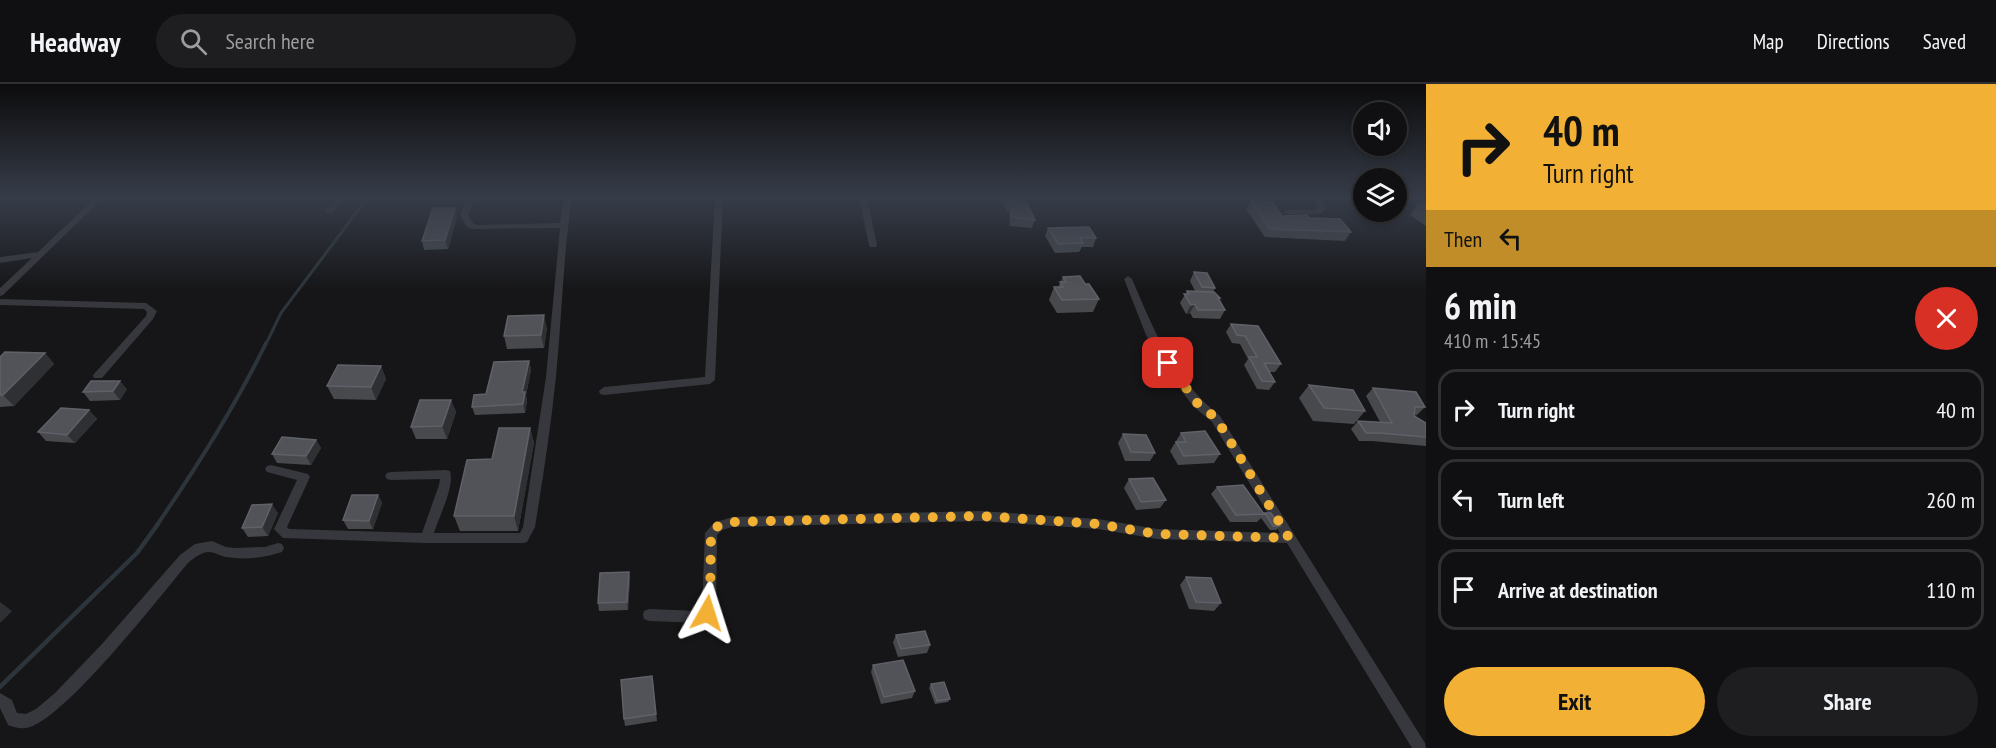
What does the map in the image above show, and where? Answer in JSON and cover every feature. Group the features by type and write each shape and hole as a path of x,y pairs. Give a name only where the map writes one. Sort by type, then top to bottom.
{"street":[{"path":"0,293 67,228"},
{"path":"271,469 304,477 280,529 287,534 523,538 529,527 543,446 554,356 563,228"},
{"path":"604,391 710,380 717,228"},
{"path":"869,228 873,245"},
{"path":"0,260 39,254"},
{"path":"0,265 31,262"},
{"path":"1128,279 1151,335 1176,377 1198,404 1216,418 1420,748"},
{"path":"0,302 146,306 152,311 150,317 98,376"},
{"path":"391,476 446,474 446,485 426,538"},
{"path":"649,615 700,617 707,613 710,607 711,533 718,526 732,522 981,516 1098,524 1157,534 1289,538"},
{"path":"0,700 8,705 9,714 14,720 28,721 46,710 77,682 184,560 199,548 212,546 224,552 253,553 278,548"}],"building":[{"path":"426,228 449,228 445,240 422,241"},
{"path":"1048,228 1090,228 1096,238 1080,238 1083,243 1058,244"},
{"path":"1348,228 1351,232 1270,229"},
{"path":"1194,272 1207,273 1215,288 1202,287"},
{"path":"1080,276 1085,284 1089,284 1099,299 1062,300 1054,287 1063,287 1060,282 1066,282 1063,277"},
{"path":"1187,291 1214,292 1220,298 1218,298 1225,310 1198,310 1195,304 1191,305 1184,294 1189,294"},
{"path":"544,315 541,335 504,336 508,316"},
{"path":"1231,324 1258,326 1281,364 1264,363 1275,382 1262,381 1249,357 1257,357 1245,336 1237,335"},
{"path":"5,352 45,353 3,395 0,395 0,357"},
{"path":"529,361 522,392 525,392 523,404 472,407 474,395 486,394 494,362"},
{"path":"338,365 381,366 371,387 327,386"},
{"path":"91,381 120,381 113,391 83,392"},
{"path":"1309,385 1353,390 1365,411 1324,408"},
{"path":"1373,388 1416,392 1425,407 1415,407 1414,416 1426,423 1426,437 1366,433 1358,421 1392,423"},
{"path":"420,400 451,400 442,426 411,427"},
{"path":"61,408 89,410 67,435 38,432"},
{"path":"499,428 530,428 514,516 454,516 467,460 492,459"},
{"path":"1205,431 1220,454 1184,456 1176,442 1186,442 1181,433"},
{"path":"1123,434 1146,435 1155,453 1131,452"},
{"path":"282,437 316,440 306,456 272,454"},
{"path":"1153,478 1166,500 1141,502 1129,479"},
{"path":"1243,485 1264,514 1236,515 1217,487"},
{"path":"352,495 378,495 369,521 343,520"},
{"path":"272,504 262,527 242,528 252,505"},
{"path":"1265,513 1271,513 1280,526 1273,526"},
{"path":"629,572 627,602 598,603 600,573"},
{"path":"1186,577 1211,578 1221,603 1196,602"},
{"path":"925,631 930,645 901,649 896,635"},
{"path":"903,660 915,691 884,697 873,665"},
{"path":"652,676 656,714 624,719 621,680"},
{"path":"944,682 950,699 937,701 931,684"}],"waterway":[{"path":"266,344 281,313 345,228"},
{"path":"157,525 215,436 266,343"},
{"path":"0,687 137,553 158,524"}],"route":[{"path":"707,613 710,607 711,533 718,526 732,522 981,516 1098,524 1157,534 1289,538 1216,418 1198,404 1176,377 1168,363"}]}
